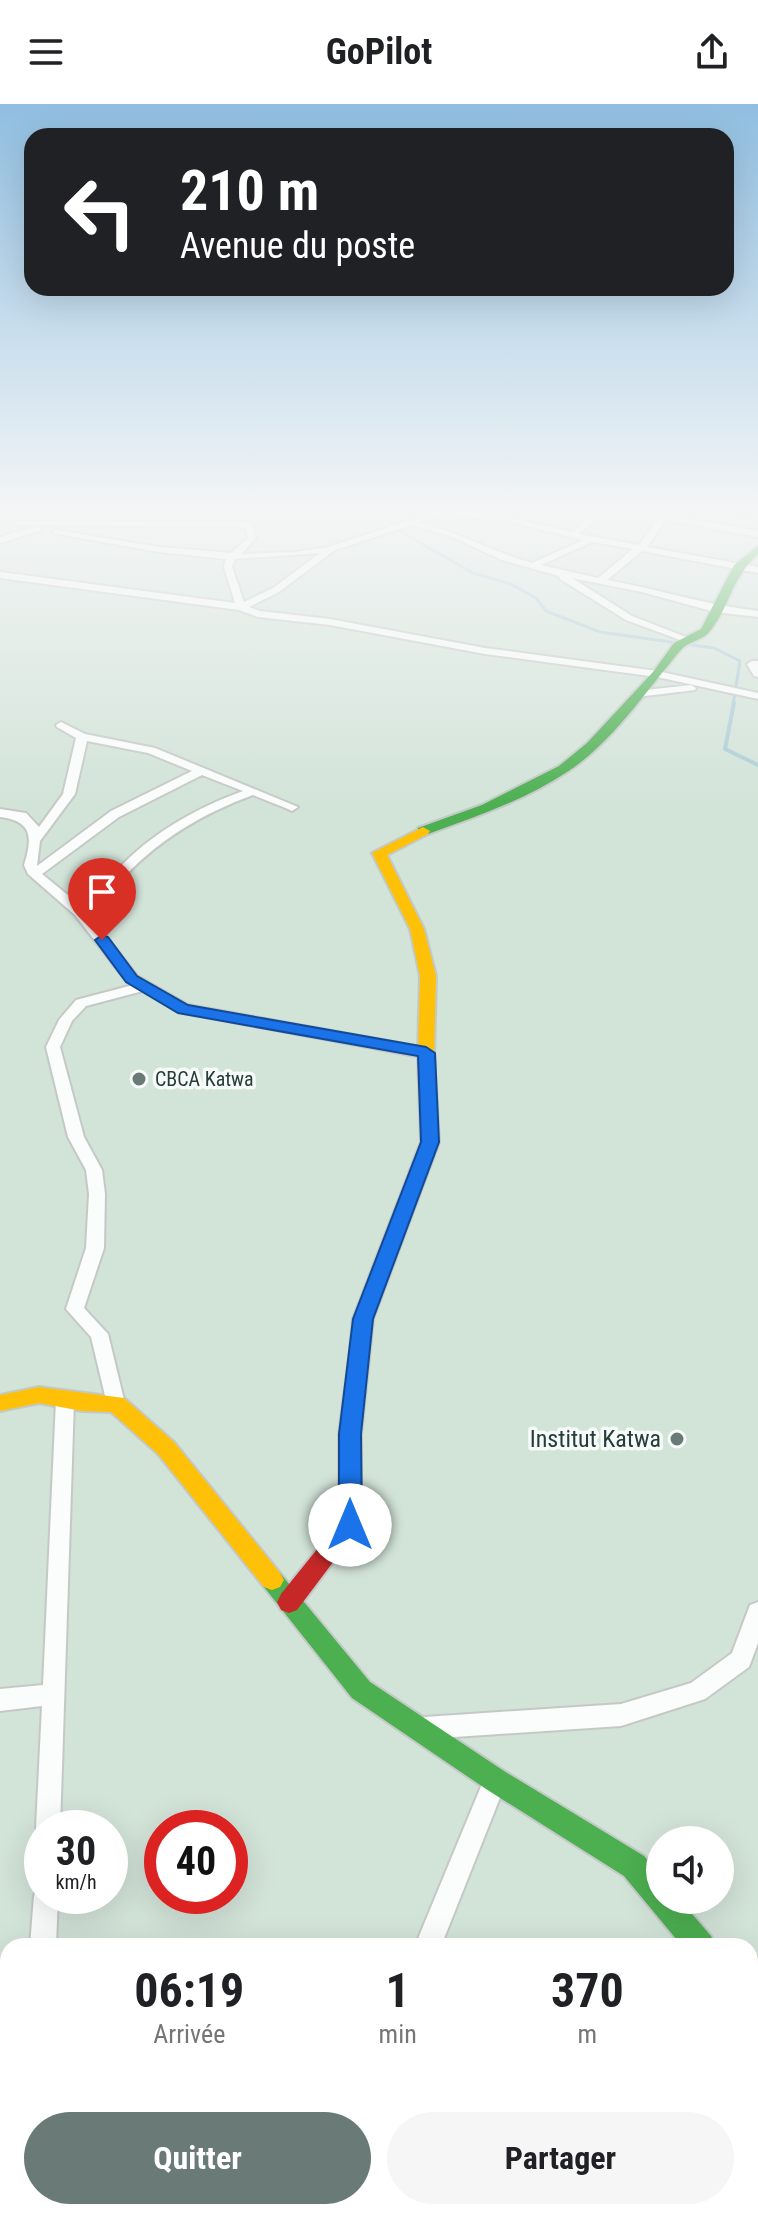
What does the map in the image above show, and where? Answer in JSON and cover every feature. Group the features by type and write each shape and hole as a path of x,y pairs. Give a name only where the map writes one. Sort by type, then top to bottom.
{"street":[{"path":"245,609 258,614 330,622 485,651 657,674 757,696"},
{"path":"613,609 680,644"},
{"path":"289,1602 350,1525 350,1434 363,1319 430,1142 426,1053 428,976 417,929 379,853 432,827 487,808 563,769 600,737 680,644 705,631 712,622 715,609 758,614"},
{"path":"758,664 752,664 758,674"},
{"path":"637,694 687,687 719,688"},
{"path":"61,725 82,737 151,750 292,807"},
{"path":"36,838 69,794 82,737"},
{"path":"34,874 115,814 200,771"},
{"path":"121,873 137,854 165,834 194,816 251,792"},
{"path":"0,813 22,816 33,827 36,838 30,865 34,874 80,912 132,979 142,987 184,1009 426,1053"},
{"path":"142,987 81,1003 66,1020 53,1047 76,1137 94,1170 97,1194 95,1248 75,1309 99,1334 116,1404 166,1448 361,1690 495,1780 634,1866 646,1881"},
{"path":"0,1403 39,1395 116,1404"},
{"path":"49,1810 65,1400"},
{"path":"423,1729 621,1715 697,1692 741,1660 758,1612"},
{"path":"0,1700 52,1694"},
{"path":"431,1938 495,1780"},
{"path":"43,1938 45,1914"},
{"path":"672,1914 689,1938"}],"green space":[{"path":"0,609 758,609 758,1938 0,1938"}],"waterway":[{"path":"544,609 600,632 714,648 740,661 733,705"},
{"path":"734,703 725,749 758,765"}],"traffic: fast":[{"path":"423,831 487,808 563,769 591,746 657,674 678,645 705,631 716,609"},
{"path":"272,1580 361,1690 495,1780 634,1866 646,1880"},
{"path":"674,1914 694,1938"}],"traffic: slow":[{"path":"359,1358 363,1319 430,1142 426,1053 428,976 417,929 379,853 423,831"},
{"path":"0,1403 39,1395 82,1403 116,1404 166,1448 272,1580"}],"traffic: jam":[{"path":"289,1602 350,1525 350,1434 359,1358"}],"place":[{"name":"CBCA Katwa","path":"139,1079"},
{"name":"Institut Katwa","path":"677,1439"}],"route":[{"path":"102,940 132,979 167,1002 184,1009 426,1053 430,1142 363,1319 350,1434 350,1525"}]}
